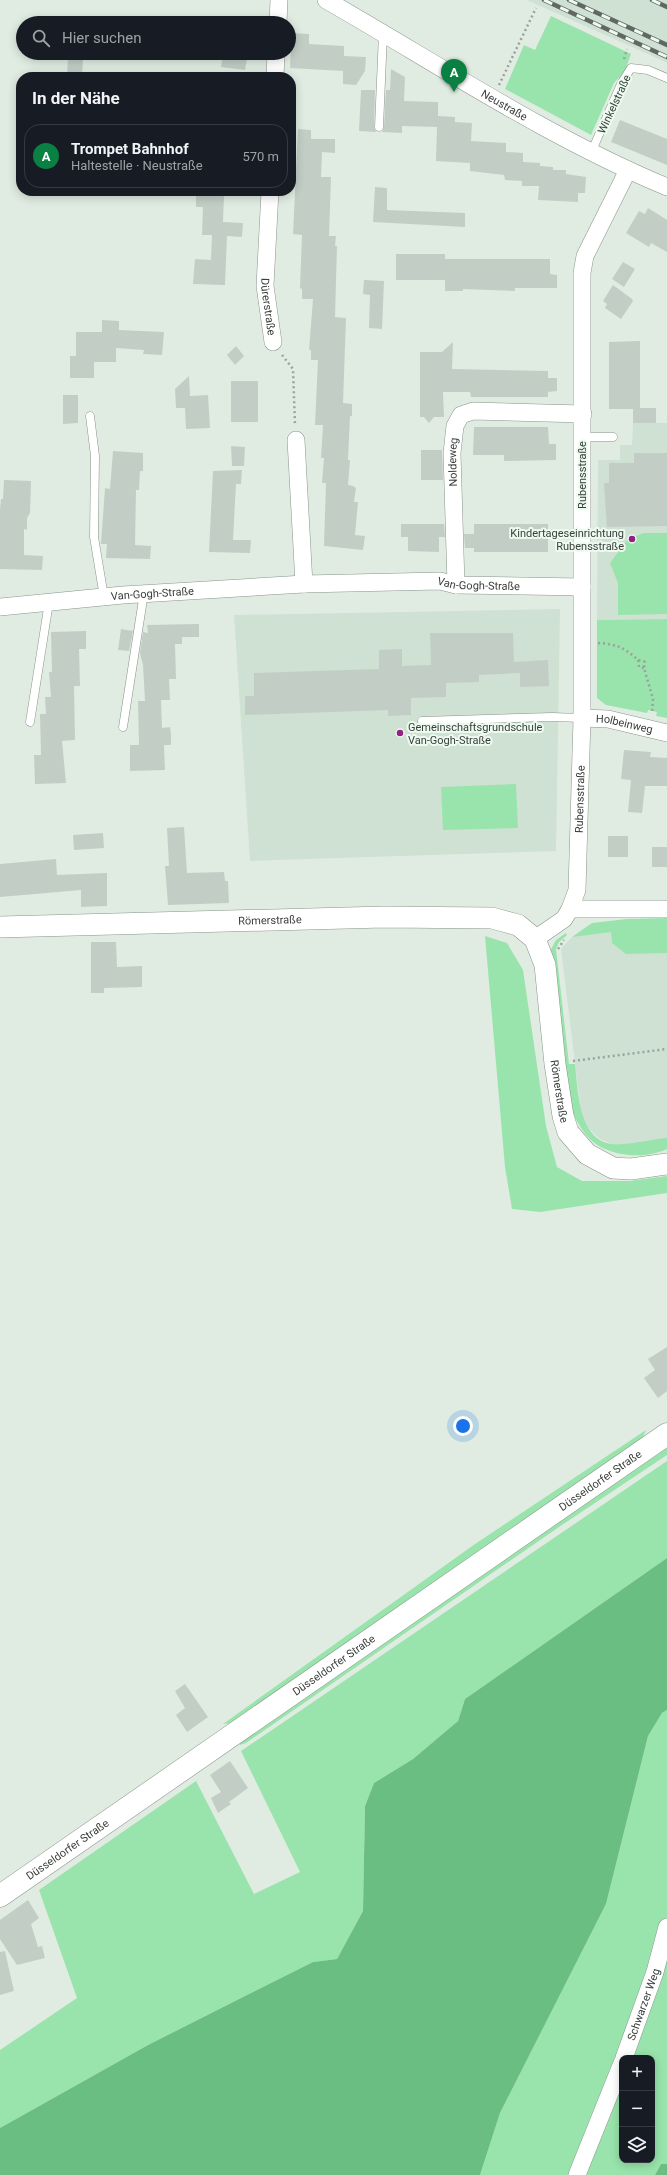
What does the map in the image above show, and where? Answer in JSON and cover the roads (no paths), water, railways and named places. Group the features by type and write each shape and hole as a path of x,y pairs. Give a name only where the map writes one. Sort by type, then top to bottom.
{"main road":[{"name":"Düsseldorfer Straße","path":"0,1896 667,1434"}],"street":[{"path":"278,16 279,0"},
{"name":"Neustraße","path":"326,0 493,98 591,153 667,187"},
{"path":"275,72 276,60"},
{"name":"Rubensstraße","path":"570,909 577,890 582,718 582,273 585,256 628,170"},
{"name":"Dürerstraße","path":"270,196 265,286 273,342"},
{"name":"Noldeweg","path":"456,585 452,453 455,426 461,415 473,412 583,414"},
{"path":"296,440 304,584"},
{"name":"Van-Gogh-Straße","path":"0,607 104,597 304,584 440,581 456,585 582,587"},
{"name":"Holbeinweg","path":"582,718 608,719 667,733"},
{"path":"535,939 564,919 570,909 667,908"},
{"name":"Römerstraße","path":"0,927 384,917 492,918 518,925 535,939 545,966 555,1064 563,1116 568,1132 587,1154 613,1168 631,1169 667,1164"},
{"name":"Schwarzer Weg","path":"625,2055 655,1972 667,1927"},
{"path":"577,2175 619,2070"}],"lane":[{"path":"379,127 383,33"},
{"name":"Winkelstraße","path":"591,153 621,84 631,68 648,70 667,78"},
{"path":"90,416 95,456 94,537 104,597"},
{"path":"582,437 613,437"},
{"path":"123,727 144,594"},
{"path":"30,722 49,602"},
{"path":"422,721 552,717 582,718"}],"railway":[{"path":"544,0 667,57"},
{"path":"569,0 667,45"},
{"path":"652,0 667,7"}],"place":[{"name":"Trompet Bahnhof","path":"454,92"},
{"name":"Kindertageseinrichtung Rubensstraße","path":"632,539"},
{"name":"Gemeinschaftsgrundschule Van-Gogh-Straße","path":"400,733"}]}
